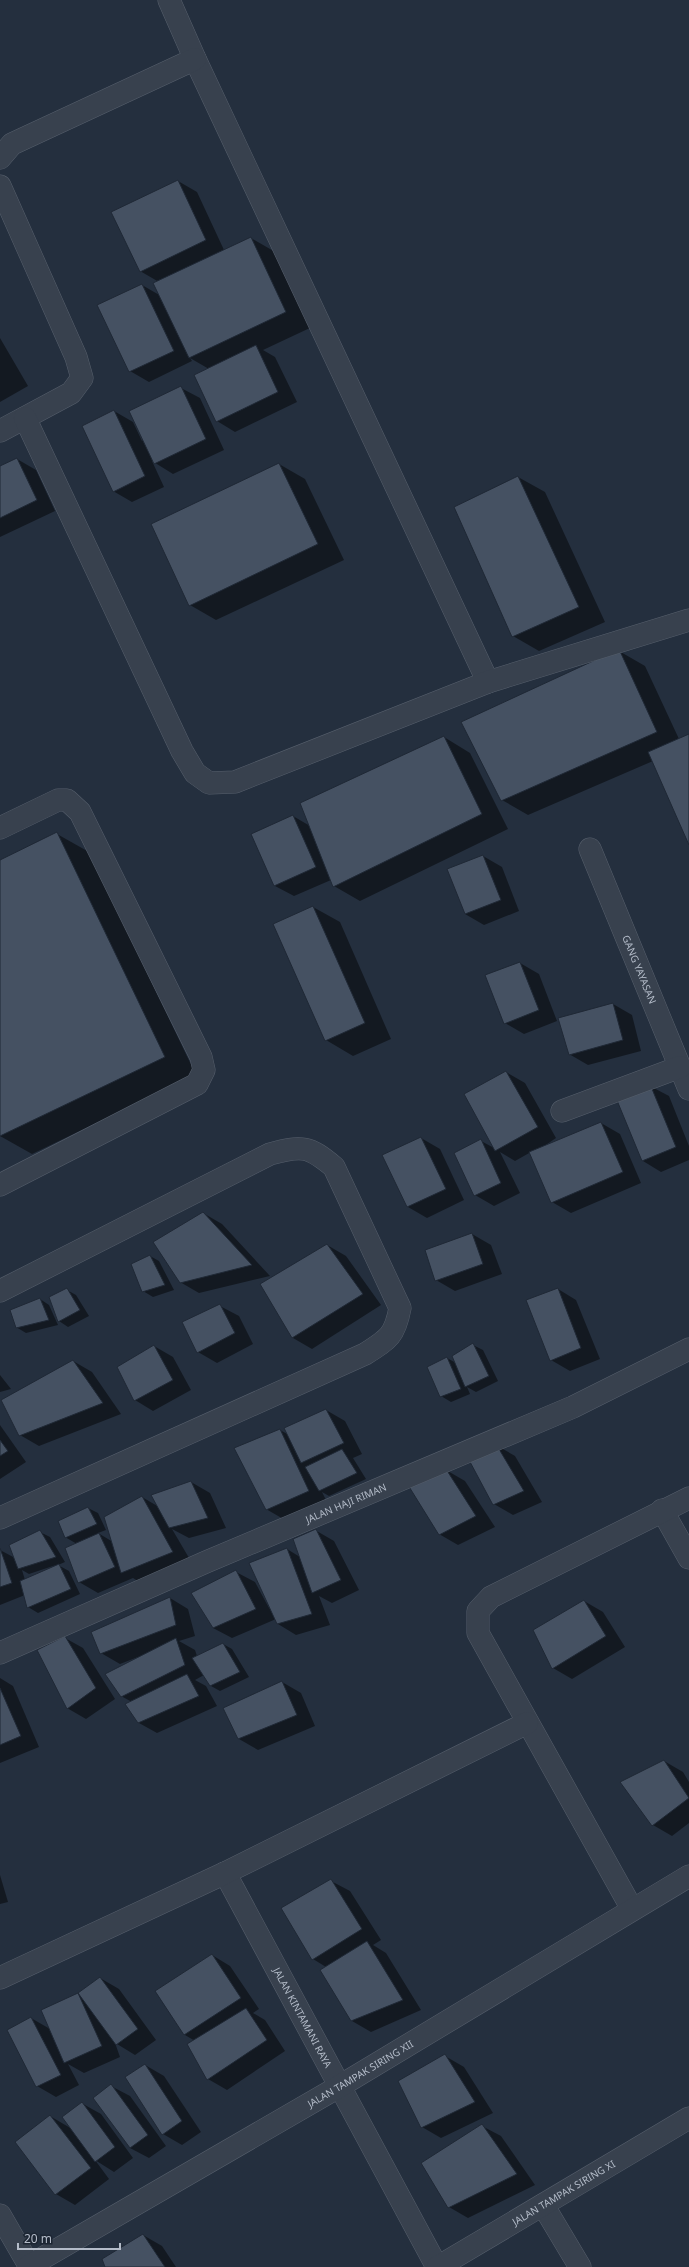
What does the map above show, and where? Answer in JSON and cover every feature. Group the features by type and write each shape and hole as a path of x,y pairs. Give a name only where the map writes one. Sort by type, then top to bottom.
{"street":[{"path":"169,0 195,59 488,682"},
{"path":"0,158 12,144 195,59"},
{"path":"0,186 76,357 82,378 71,393 0,431"},
{"path":"25,418 182,751 195,773 209,783 235,782 488,682 689,620"},
{"path":"0,828 58,800 67,800 80,812 201,1057 204,1070 197,1084 0,1185"},
{"name":"GANG YAYASAN","path":"590,849 689,1089"},
{"path":"562,1111 680,1067"},
{"path":"0,1291 270,1154 294,1147 316,1152 334,1167 400,1308 396,1327 384,1342 365,1354 0,1518"},
{"name":"JALAN HAJI RIMAN","path":"0,1653 213,1559 573,1406 689,1349"},
{"path":"632,1909 478,1633 478,1611 491,1597 662,1510 689,1498"},
{"path":"662,1510 689,1558"},
{"path":"0,1978 225,1873 527,1723"},
{"name":"JALAN KINTAMANI RAYA","path":"225,1873 438,2267"},
{"name":"JALAN TAMPAK SIRING XII","path":"29,2266 340,2086 689,1876"},
{"name":"JALAN TAMPAK SIRING XI","path":"438,2267 689,2118"},
{"path":"543,2205 580,2267"},
{"path":"0,2215 29,2266"}],"building":[{"path":"178,180 206,240 140,272 111,212"},
{"path":"251,237 286,312 189,358 153,283"},
{"path":"142,284 174,351 129,372 97,305"},
{"path":"256,345 278,392 216,422 194,375"},
{"path":"181,386 206,439 154,464 129,411"},
{"path":"114,410 145,476 113,492 82,426"},
{"path":"17,458 37,500 0,518 0,466"},
{"path":"279,463 318,544 189,606 151,524"},
{"path":"518,476 579,607 512,637 454,507"},
{"path":"619,649 657,732 501,801 461,722"},
{"path":"689,734 689,845 648,752"},
{"path":"444,736 482,814 333,887 300,803"},
{"path":"293,815 316,867 274,886 251,834"},
{"path":"57,832 165,1057 0,1136 0,860"},
{"path":"483,855 501,900 465,914 447,869"},
{"path":"313,906 365,1023 325,1041 273,924"},
{"path":"520,962 539,1010 504,1024 485,975"},
{"path":"613,1003 623,1040 569,1055 558,1018"},
{"path":"506,1071 538,1127 495,1151 464,1094"},
{"path":"650,1084 676,1147 642,1161 616,1098"},
{"path":"601,1122 623,1172 551,1203 529,1152"},
{"path":"421,1137 446,1189 407,1207 382,1155"},
{"path":"481,1139 501,1183 474,1196 454,1153"},
{"path":"203,1212 252,1265 180,1283 153,1242"},
{"path":"472,1233 483,1264 435,1281 425,1250"},
{"path":"327,1244 363,1294 292,1338 260,1284"},
{"path":"150,1255 165,1285 142,1292 131,1264"},
{"path":"67,1288 80,1310 58,1322 49,1297"},
{"path":"558,1288 581,1348 550,1361 526,1300"},
{"path":"40,1298 49,1320 16,1328 10,1310"},
{"path":"220,1304 235,1333 197,1353 182,1322"},
{"path":"473,1343 489,1376 465,1387 452,1356"},
{"path":"154,1345 173,1380 134,1401 117,1367"},
{"path":"447,1357 461,1389 440,1397 427,1367"},
{"path":"73,1360 103,1403 19,1436 1,1400"},
{"path":"326,1409 344,1443 301,1463 284,1428"},
{"path":"280,1429 309,1491 266,1510 234,1448"},
{"path":"0,1440 8,1451 0,1456"},
{"path":"496,1444 524,1491 493,1505 469,1460"},
{"path":"342,1449 357,1473 319,1491 305,1467"},
{"path":"446,1469 476,1516 439,1535 408,1485"},
{"path":"191,1481 208,1518 169,1528 151,1495"},
{"path":"142,1496 173,1552 121,1573 104,1517"},
{"path":"88,1507 97,1524 65,1538 58,1521"},
{"path":"316,1529 341,1580 312,1593 293,1539"},
{"path":"40,1530 56,1557 18,1569 9,1545"},
{"path":"99,1533 115,1567 78,1583 65,1548"},
{"path":"0,1548 12,1583 0,1587"},
{"path":"287,1548 312,1614 277,1624 249,1563"},
{"path":"59,1564 71,1589 27,1608 20,1581"},
{"path":"236,1570 256,1609 213,1628 191,1593"},
{"path":"170,1597 176,1625 100,1654 91,1632"},
{"path":"584,1600 606,1636 552,1669 533,1630"},
{"path":"65,1636 96,1688 67,1709 37,1650"},
{"path":"176,1638 185,1665 121,1697 105,1674"},
{"path":"223,1643 240,1672 210,1686 192,1658"},
{"path":"187,1674 199,1696 138,1723 125,1704"},
{"path":"282,1681 297,1715 238,1739 223,1708"},
{"path":"0,1688 21,1736 0,1745"},
{"path":"664,1760 689,1798 652,1826 620,1782"},
{"path":"331,1879 362,1929 312,1960 281,1908"},
{"path":"367,1941 403,2000 351,2021 320,1970"},
{"path":"212,1954 241,1998 184,2035 155,1991"},
{"path":"100,1977 138,2029 116,2045 78,1993"},
{"path":"78,1993 102,2046 64,2063 41,2010"},
{"path":"246,2008 267,2040 207,2080 187,2044"},
{"path":"31,2017 61,2075 36,2087 7,2030"},
{"path":"445,2054 475,2102 421,2128 398,2081"},
{"path":"145,2064 182,2121 162,2135 125,2077"},
{"path":"111,2084 148,2135 130,2148 93,2098"},
{"path":"82,2102 115,2147 95,2162 62,2117"},
{"path":"50,2115 91,2168 55,2195 15,2142"},
{"path":"482,2124 517,2174 448,2208 421,2163"},
{"path":"143,2234 165,2267 105,2267 102,2259"}]}
